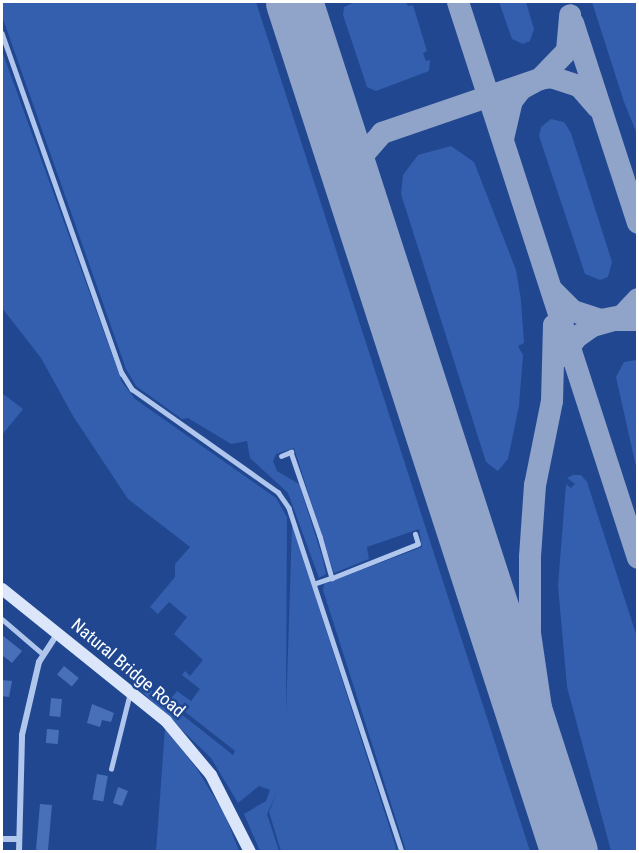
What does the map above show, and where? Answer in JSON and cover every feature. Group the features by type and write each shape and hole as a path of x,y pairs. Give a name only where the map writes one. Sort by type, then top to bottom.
{"main road":[{"name":"Natural Bridge Road","path":"2,589 166,721 211,776 250,852"}],"street":[{"path":"19,852 22,735 29,698 44,654 58,633"},
{"path":"2,839 18,839"}],"lane":[{"path":"2,33 122,373 142,399 278,492 289,507 402,852"},
{"path":"281,456 291,452 310,499 332,578"},
{"path":"315,584 418,544 415,534"},
{"path":"2,619 44,654"},
{"path":"111,769 125,703 131,691"}],"shaded area":[{"path":"2,2 256,2 530,851 406,851 323,590 324,584 422,547 419,529 367,547 369,559 334,573 294,448 276,454 273,461 277,471 299,484 326,574 319,578 288,493 250,458 247,441 231,444 188,418 182,419 136,386 126,369 2,16"},
{"path":"355,2 406,2 408,6 413,5 427,51 423,53 426,61 430,60 429,71 376,91 367,87 343,15 344,7"},
{"path":"499,2 526,2 534,29 530,41 523,44 512,39"},
{"path":"592,2 637,2 637,134 624,102"},
{"path":"2,51 122,382 135,399 276,498 287,517 286,714 292,524 397,851 281,851 269,812 277,792 267,814 279,851 260,851 244,814 266,801 270,790 259,786 238,803 211,758 133,683 132,675 233,755 235,751 170,700 177,691 191,701 200,689 182,675 185,671 190,676 203,660 174,634 187,617 169,602 158,614 150,607 175,577 175,564 190,547 128,499 73,416 41,358 2,308"},
{"path":"551,119 564,122 571,133 612,262 608,277 600,280 585,274 539,136 541,127"},
{"path":"451,146 474,162 516,270 521,300 524,343 518,346 523,355 519,406 508,459 498,471 486,462 401,194 403,175 418,155"},
{"path":"638,360 637,471 616,377 624,362"},
{"path":"2,393 23,409 2,435"},
{"path":"581,475 587,482 637,637 637,851 611,851 567,687 558,586 566,484 571,488 575,484 567,478"},
{"path":"165,728 197,769 225,815 239,851 156,852"}],"building":[{"path":"2,635 22,651 12,663 2,655"},
{"path":"64,666 79,678 72,687 57,675"},
{"path":"2,680 12,681 9,697 2,696"},
{"path":"51,698 62,699 60,717 49,716"},
{"path":"92,704 114,713 111,722 102,720 100,727 87,723"},
{"path":"47,729 59,730 58,744 46,743"},
{"path":"97,774 108,776 103,802 92,800"},
{"path":"118,787 128,791 122,806 113,803"},
{"path":"40,804 52,805 48,851 36,850"}],"taxiway":[{"path":"304,32 307,2"},
{"path":"458,2 638,558"},
{"path":"360,203 360,168 364,154 382,133 540,79 567,51 570,15"},
{"path":"573,23 638,223"},
{"path":"503,139 512,101 521,89 540,79 551,77 579,86 597,107"},
{"path":"553,291 573,311 601,320 622,316 638,299"},
{"path":"563,356 577,337 593,326 614,320 638,320"},
{"path":"554,325 552,401 535,485 530,557 530,633 556,810"}],"runway":[{"path":"294,2 569,852"}]}
